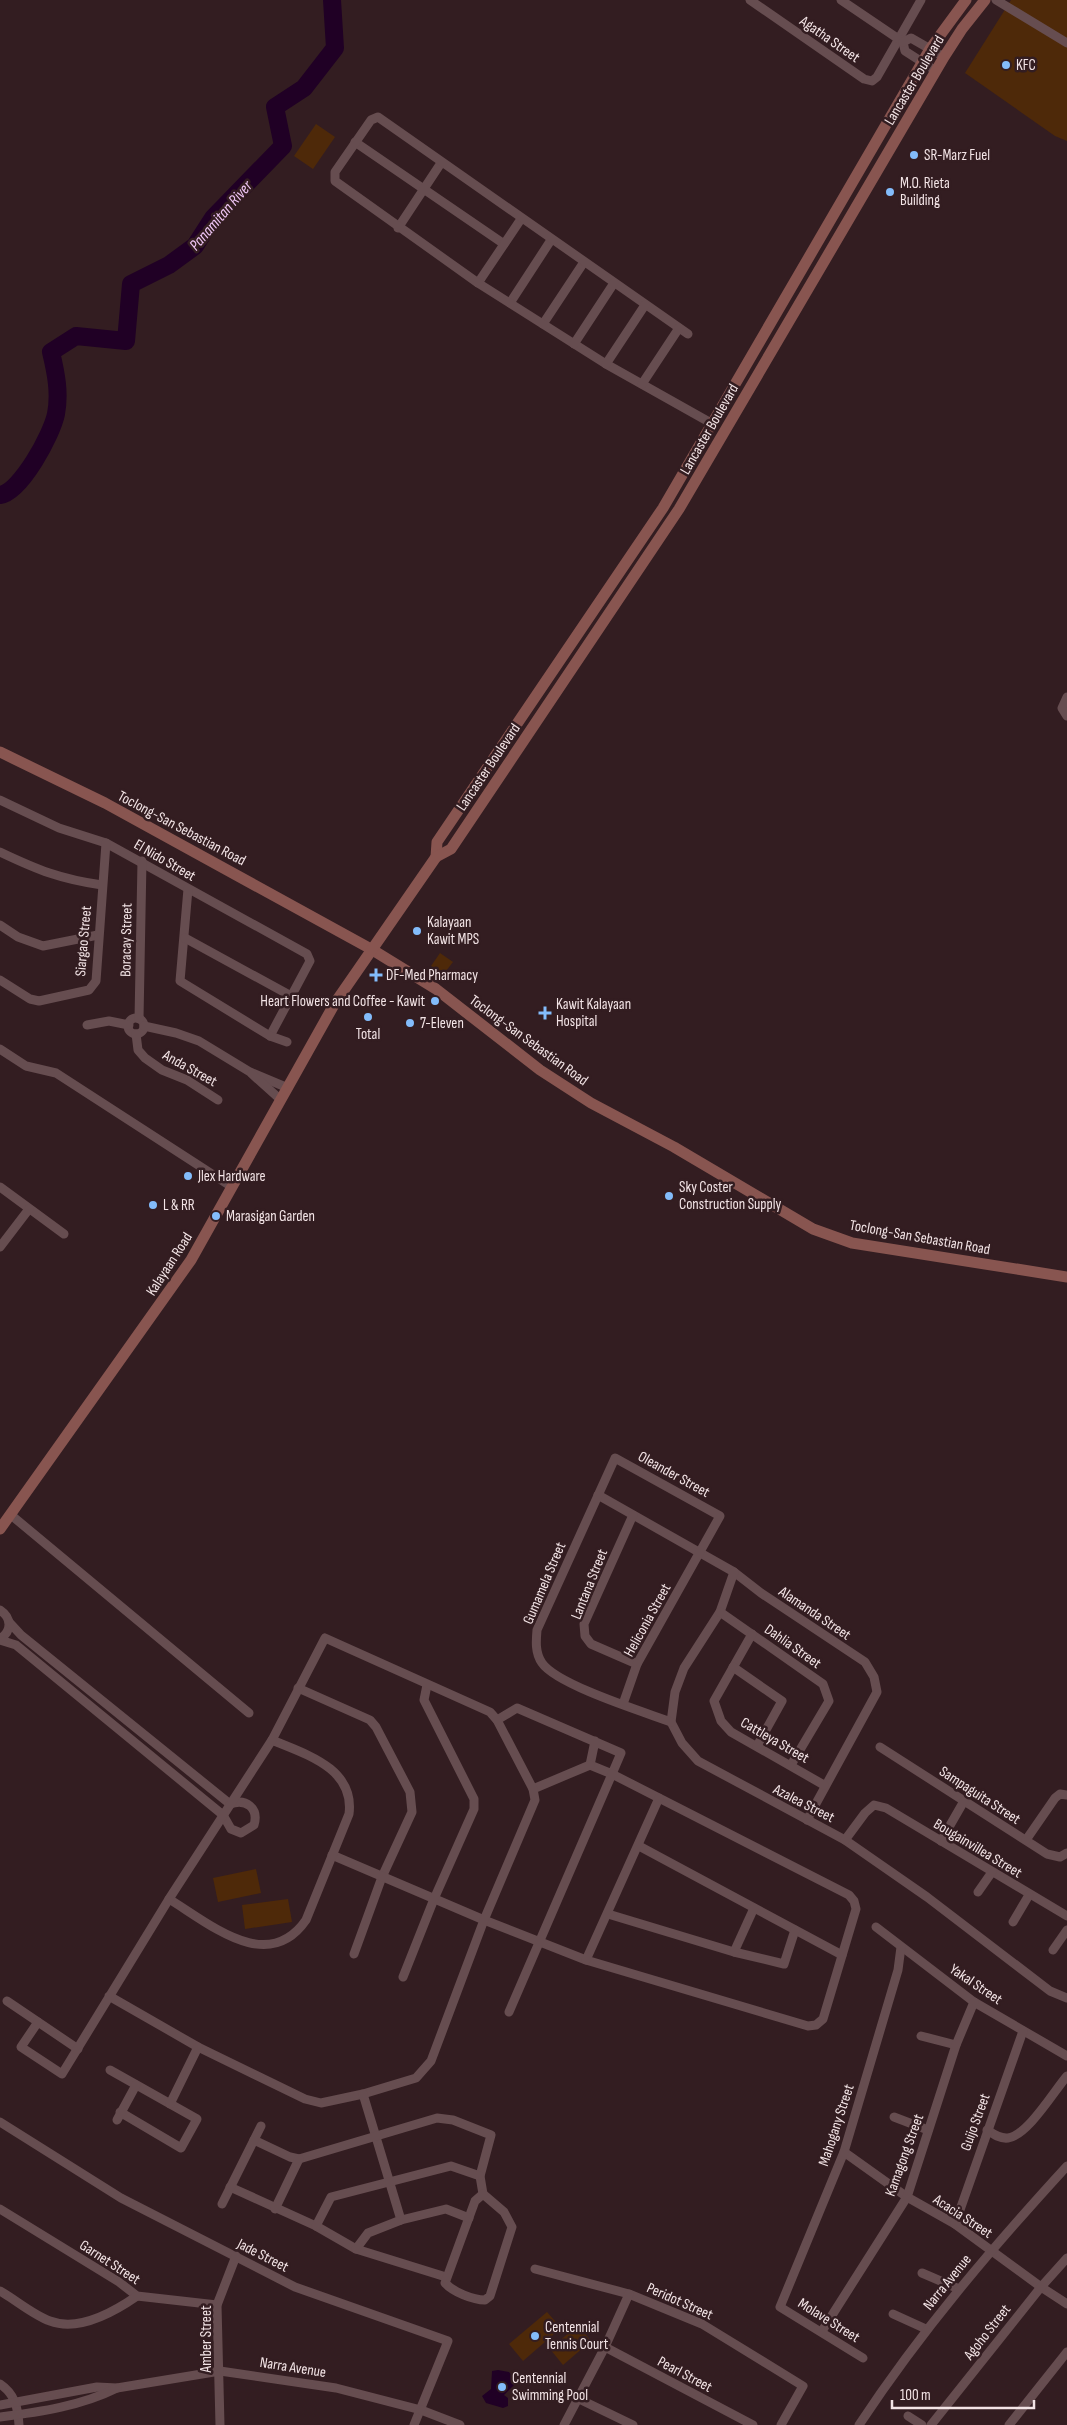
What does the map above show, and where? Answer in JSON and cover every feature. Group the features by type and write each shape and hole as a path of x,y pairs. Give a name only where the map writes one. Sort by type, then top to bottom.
{"main road":[{"name":"Lancaster Boulevard","path":"436,857 438,842 663,508 711,422 922,62 966,0"},
{"name":"Lancaster Boulevard","path":"372,949 436,857 451,849 679,509 944,57 962,29 985,0"},
{"path":"784,298 798,306"},
{"name":"Toclong-San Sebastian Road","path":"0,752 166,836 372,949 436,990 540,1070 591,1103 681,1151 813,1229 852,1243 1067,1277"},
{"name":"Kalayaan Road","path":"0,1529 12,1515 191,1260 335,1003 372,949"}],"street":[{"name":"Agatha Street","path":"750,0 864,79 872,81 877,77 900,41"},
{"path":"841,0 900,41 905,51 936,71"},
{"path":"900,41 921,0"},
{"path":"996,0 1067,43"},
{"path":"900,41 911,38 944,57"},
{"path":"688,334 441,163 378,117 371,120 335,172 335,181 398,228 478,283 606,364 711,422"},
{"path":"355,142 504,244"},
{"path":"398,228 425,190 441,163"},
{"path":"478,283 522,219"},
{"path":"510,302 551,240"},
{"path":"543,324 584,262"},
{"path":"574,344 614,283"},
{"path":"606,364 645,305"},
{"path":"642,384 679,328"},
{"path":"1067,697 1062,708 1067,716"},
{"name":"El Nido Street","path":"0,800 59,828 106,843 142,861 310,958 293,997"},
{"name":"Siargao Street","path":"0,980 30,999 39,1001 89,990 96,981 106,843"},
{"path":"0,852 60,878 102,885"},
{"name":"Boracay Street","path":"141,1023 142,861"},
{"path":"188,889 180,981 270,1036 287,1042"},
{"path":"0,925 18,937 43,946 98,936"},
{"path":"185,938 293,997 270,1036"},
{"path":"87,1025 109,1021 129,1025 131,1021 176,1033 198,1041 250,1072 288,1088"},
{"path":"136,1034 141,1033 141,1023"},
{"name":"Anda Street","path":"129,1025 130,1030 136,1034 138,1050 145,1058 162,1070 187,1080 218,1100"},
{"path":"0,1049 26,1066 56,1073 232,1187"},
{"path":"250,1072 264,1087 281,1100"},
{"path":"0,1187 64,1234"},
{"path":"0,1247 29,1209"},
{"name":"Oleander Street","path":"598,1495 615,1458 720,1516 701,1551"},
{"name":"Alamanda Street","path":"598,1495 701,1551 865,1662 874,1678 877,1692 807,1820"},
{"name":"Gumamela Street","path":"598,1495 537,1630 536,1650 542,1664 561,1679 671,1722"},
{"path":"12,1515 249,1713"},
{"name":"Lantana Street","path":"633,1515 584,1624 585,1636 591,1644 638,1664"},
{"name":"Heliconia Street","path":"623,1704 638,1664 701,1551"},
{"path":"671,1722 675,1692 684,1668 720,1612 734,1572"},
{"path":"0,1610 22,1635 230,1804 241,1802 250,1805 256,1815 254,1825 246,1832 236,1832 227,1826 223,1815 16,1644 0,1639 8,1631 9,1622"},
{"name":"Dahlia Street","path":"720,1612 823,1684 829,1701 791,1765"},
{"name":"Cattleya Street","path":"752,1634 714,1701 721,1721 731,1732 791,1765 824,1786"},
{"path":"38,2022 21,2047 62,2074 78,2049 109,1996 169,1899 272,1740 325,1638 490,1712 497,1720 533,1789 535,1800 533,1810 484,1920 431,2061 416,2078 364,2094 322,2103 305,2099 198,2047 109,1996"},
{"path":"733,1667 782,1701 757,1746"},
{"path":"403,1977 434,1899 474,1809 474,1799 424,1700 427,1685"},
{"path":"298,1688 370,1720 376,1727 410,1792 412,1812 382,1877 354,1954"},
{"path":"497,1720 516,1708 621,1753 538,1940 509,2012"},
{"name":"Azalea Street","path":"671,1722 682,1743 698,1761 845,1840 927,1897 1050,1991 1067,1998"},
{"path":"169,1899 244,1943 260,1946 288,1939 297,1933 306,1920 349,1814 350,1804 348,1794 334,1770 325,1763 272,1740"},
{"path":"590,1764 595,1741"},
{"name":"Sampaguita Street","path":"880,1747 1047,1854 1060,1857 1067,1853"},
{"path":"332,1855 484,1920 586,1960 808,2026 816,2025 823,2019 856,1909 854,1901 848,1895 590,1764 533,1789"},
{"path":"1026,1840 1055,1798 1060,1794 1067,1796"},
{"path":"586,1960 659,1798"},
{"path":"941,1842 964,1801"},
{"name":"Bougainvillea Street","path":"845,1840 865,1813 874,1805 886,1808 1067,1916"},
{"path":"639,1846 842,1955"},
{"path":"978,1892 992,1872"},
{"path":"1013,1922 1029,1895"},
{"path":"734,1952 754,1908"},
{"path":"608,1914 734,1952 784,1964 795,1930"},
{"name":"Yakal Street","path":"876,1927 974,2002 1067,2056"},
{"path":"1053,1950 1067,1930"},
{"name":"Mahogany Street","path":"780,2307 844,2152 898,1970 901,1947"},
{"path":"7,2001 78,2049"},
{"name":"Kamagong Street","path":"822,2331 907,2197 956,2045 974,2002"},
{"name":"Guijo Street","path":"955,2224 987,2130 1024,2031"},
{"path":"921,2036 956,2045"},
{"path":"170,2104 198,2047"},
{"path":"110,2070 197,2119 181,2148 118,2116 136,2085"},
{"path":"987,2130 998,2137 1009,2138 1024,2130 1067,2076"},
{"path":"364,2094 401,2220"},
{"path":"894,2117 928,2130"},
{"path":"254,2140 290,2157 299,2159 376,2138 437,2118 453,2120 490,2135 480,2176 483,2194 504,2212 512,2226 490,2296 486,2300 479,2300 449,2288 445,2283 475,2201 483,2194"},
{"name":"Jade Street","path":"0,2122 121,2198 295,2286 448,2341 414,2425"},
{"path":"222,2204 261,2126"},
{"name":"Acacia Street","path":"844,2152 907,2197 955,2224 1067,2304"},
{"path":"275,2209 299,2159"},
{"path":"316,2226 331,2197 452,2166 480,2176"},
{"name":"Narra Avenue","path":"859,2425 926,2329 990,2249 1067,2166"},
{"path":"230,2187 316,2226 356,2249 446,2277"},
{"path":"356,2249 368,2233 401,2220 446,2209 469,2218"},
{"name":"Garnet Street","path":"0,2210 118,2282 137,2296 217,2305"},
{"name":"Amber Street","path":"220,2425 217,2305 236,2256"},
{"name":"Agoho Street","path":"931,2425 1041,2287 1067,2258"},
{"name":"Peridot Street","path":"535,2270 629,2294 702,2324 803,2386 781,2425"},
{"path":"922,2273 959,2289"},
{"path":"0,2291 50,2321 77,2324 118,2309 137,2296"},
{"path":"564,2425 605,2347 629,2294"},
{"name":"Molave Street","path":"780,2307 822,2331 863,2358"},
{"path":"893,2314 926,2329"},
{"name":"Pearl Street","path":"605,2347 752,2425"},
{"path":"1008,2425 1067,2352"},
{"name":"Narra Avenue","path":"0,2405 97,2387 117,2388 220,2371 336,2388 420,2410 460,2425"},
{"path":"0,2384 9,2390 16,2402 19,2425"},
{"name":"Narra Avenue","path":"0,2418 73,2404 100,2396 117,2388"},
{"path":"577,2398 633,2425"},
{"path":"908,2416 922,2425"}],"shaded area":[{"path":"1011,0 1067,0 1067,141 1055,136 965,73"},
{"path":"316,124 335,137 313,169 294,156"},
{"path":"440,953 453,962 443,975 431,966"},
{"path":"256,1869 261,1893 218,1902 213,1878"},
{"path":"288,1899 292,1922 245,1929 242,1905"},
{"name":"Centennial Tennis Court","path":"547,2312 561,2328 523,2361 509,2344"},
{"path":"578,2325 591,2341 563,2365 550,2349"},
{"name":"Centennial Swimming Pool","path":"492,2371 509,2372 515,2380 514,2385 504,2395 508,2398 508,2406 503,2408 486,2403 482,2396 491,2389"}],"waterway":[{"name":"Panamitan River","path":"0,495 17,484 26,473 49,435 57,406 56,375 51,352 76,336 126,341 131,284 169,265 195,246 213,218 283,146 275,107 304,88 335,48 332,0"}],"place":[{"name":"KFC","path":"1006,65"},
{"name":"SR-Marz Fuel","path":"914,155"},
{"name":"M.O. Rieta Building","path":"890,192"},
{"name":"Kalayaan Kawit MPS","path":"417,931"},
{"name":"DF-Med Pharmacy","path":"376,975"},
{"name":"Heart Flowers and Coffee - Kawit","path":"435,1001"},
{"name":"Kawit Kalayaan Hospital","path":"545,1013"},
{"name":"Total","path":"368,1017"},
{"name":"7-Eleven","path":"410,1023"},
{"name":"Jlex Hardware","path":"188,1176"},
{"name":"Sky Coster Construction Supply","path":"669,1196"},
{"name":"L & RR","path":"153,1205"},
{"name":"Marasigan Garden","path":"216,1216"},
{"name":"Centennial Tennis Court","path":"535,2336"},
{"name":"Centennial Swimming Pool","path":"502,2387"}]}
